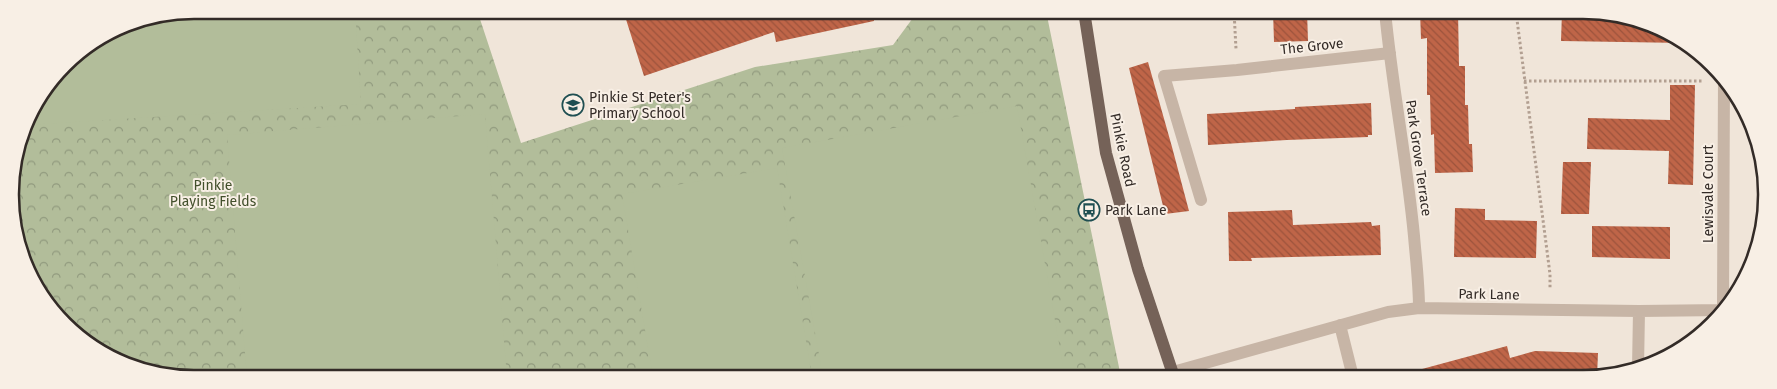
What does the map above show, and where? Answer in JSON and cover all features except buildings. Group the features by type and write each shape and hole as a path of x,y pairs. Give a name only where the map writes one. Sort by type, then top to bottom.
{"main road":[{"name":"Pinkie Road","path":"1085,19 1106,153 1138,269 1172,370"}],"street":[{"name":"Park Grove Terrace","path":"1386,19 1411,202 1419,308"},
{"name":"The Grove","path":"1201,200 1164,76 1390,53"},
{"name":"Lewisvale Court","path":"1723,300 1724,91"},
{"name":"Park Lane","path":"1191,370 1340,325 1388,312 1419,308 1639,312 1715,310"},
{"path":"1638,361 1639,312"},
{"path":"1340,325 1351,370"}],"path":[{"path":"1234,19 1237,70"},
{"path":"1517,19 1550,274 1549,310"},
{"path":"1524,81 1715,79"}],"green space":[{"name":"Pinkie Playing Fields","path":"183,19 480,19 521,143 755,67 893,45 912,19 1048,19 1120,370 172,369 127,357 97,341 70,319 42,282 32,262 22,229 19,183 22,160 32,127 48,97 70,70 97,48 127,32 160,22"},
{"path":"183,19 356,19 361,104 33,125 48,97 62,79 97,48 138,28 160,22"},
{"path":"1017,106 1064,370 822,370 782,148"},
{"path":"485,114 506,370 246,370 227,135"},
{"path":"777,168 811,370 652,370 622,194"}],"place":[{"name":"Pinkie St Peter's Primary School","path":"573,105"},
{"name":"Park Lane","path":"1089,210"}]}
